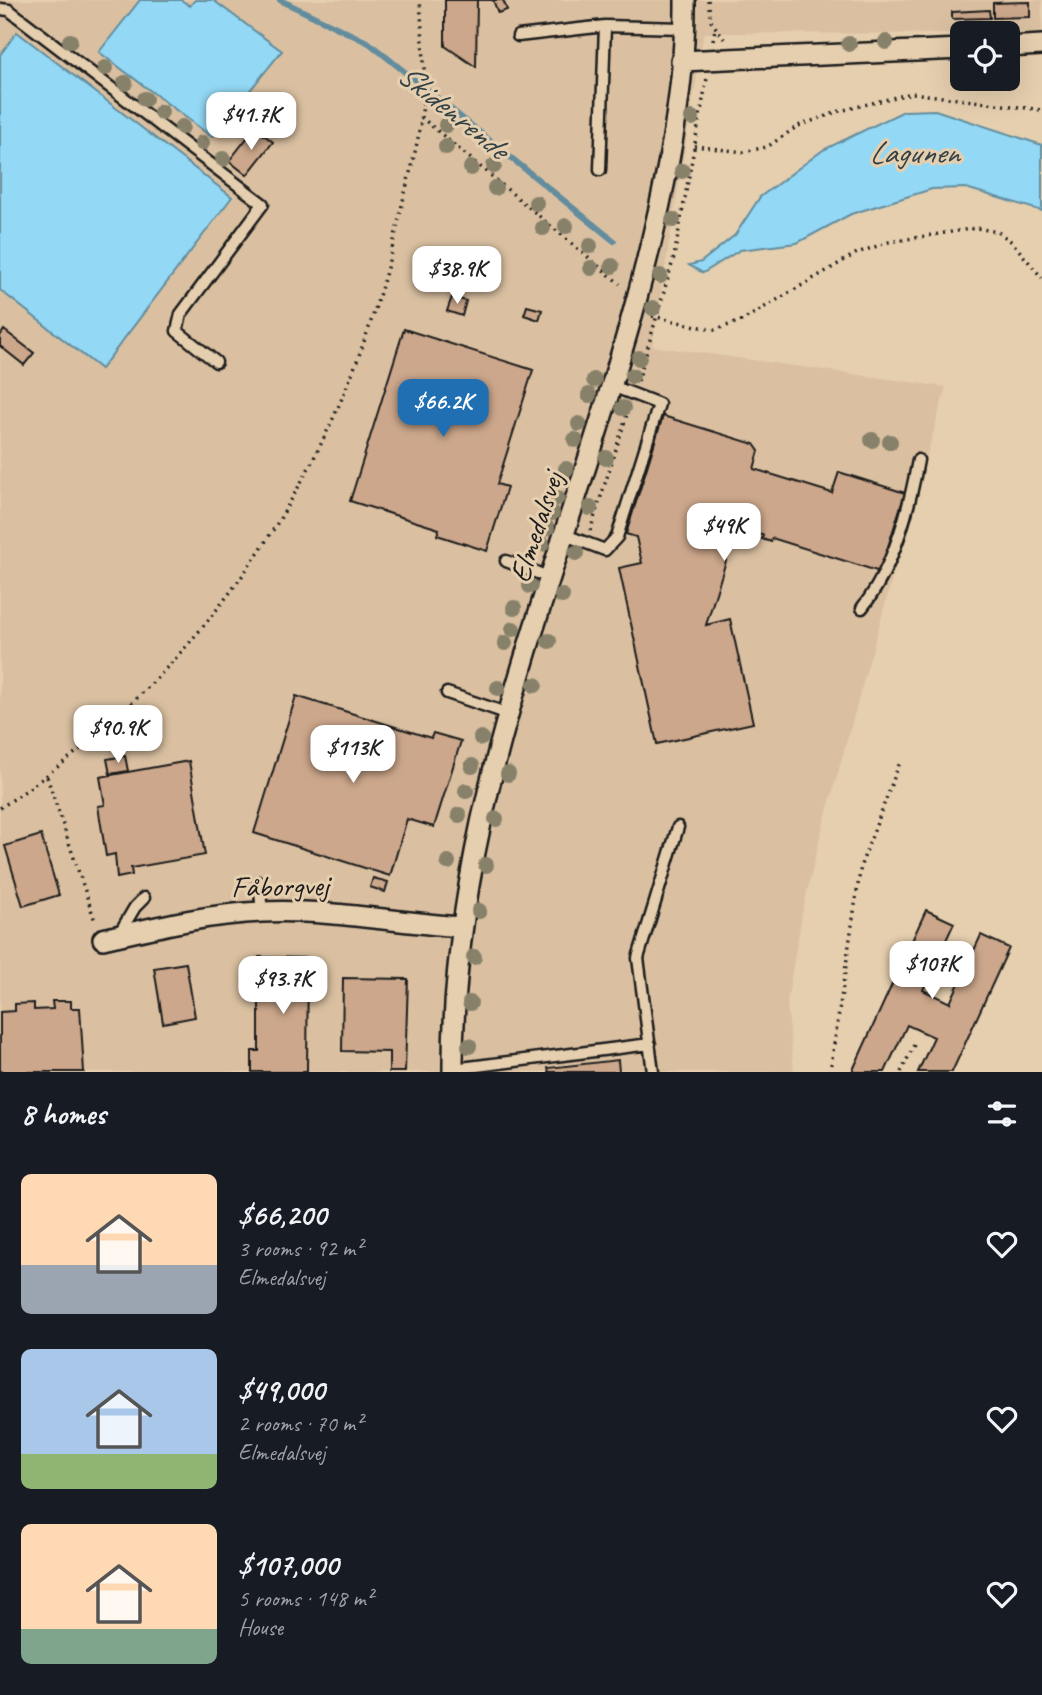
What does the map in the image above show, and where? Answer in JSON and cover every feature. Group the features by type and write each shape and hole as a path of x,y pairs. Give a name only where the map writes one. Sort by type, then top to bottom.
{"street":[{"name":"Elmedalsvej","path":"453,1071 452,1015 460,927 490,772 612,386 657,219 671,143 685,0"},
{"path":"1020,46 1042,45"},
{"path":"681,61 950,50"},
{"name":"Fåborgvej","path":"111,937 198,919 262,912 327,914 460,927"}],"lane":[{"path":"0,9 9,10 263,204 181,314 177,331 216,362"},
{"path":"518,36 605,26 683,29"},
{"path":"600,170 605,26"},
{"path":"565,535 604,550 617,537 659,404 612,386"},
{"path":"862,608 879,586 914,484 918,460"},
{"path":"506,561 552,578"},
{"path":"447,692 509,714"},
{"path":"653,1072 638,958 678,827"},
{"path":"259,882 262,912"},
{"path":"111,937 144,898"},
{"path":"453,1071 650,1044"}],"path":[{"path":"0,808 47,777 114,722 184,653 245,573 300,487 338,413 367,338 393,247 423,102 425,69 419,0"},
{"path":"708,0 715,29"},
{"path":"671,143 743,152 767,148 798,126 830,114 912,93 1042,110"},
{"path":"421,117 637,298"},
{"path":"657,318 713,330 741,321 857,253 889,242 956,230 976,228 998,232 1012,242 1042,278"},
{"path":"830,1072 861,865 900,762"},
{"path":"47,777 111,937"},
{"path":"901,1072 915,1043"}],"shaded area":[{"path":"0,0 1042,0 1042,34 1020,34 1020,21 950,21 950,34 704,33 652,346 946,387 820,837 802,914 787,1002 794,1072 0,1072"}],"water":[{"path":"140,0 181,0 190,6 195,0 213,0 282,51 212,137 99,52"},
{"path":"17,32 232,197 101,369 0,290 0,55"},
{"name":"Lagunen","path":"935,110 1042,145 1042,211 966,188 932,189 851,214 797,243 740,250 703,273 689,265 701,262 735,235 760,197 823,150 904,111"}],"building":[{"path":"445,0 477,0 476,67 445,46"},
{"path":"493,0 503,0 507,10 498,13"},
{"path":"1030,2 1030,17 993,18 993,3"},
{"path":"989,10 990,18 952,19 952,12"},
{"path":"255,128 273,142 247,175 229,161"},
{"path":"452,297 466,301 462,316 447,311"},
{"path":"527,306 542,310 539,320 524,315"},
{"path":"404,329 533,370 497,484 507,487 487,551 437,535 439,529 350,501"},
{"path":"4,330 34,353 24,365 0,346 0,336"},
{"path":"663,416 754,444 759,451 754,469 832,493 839,472 905,493 880,572 772,538 771,542 762,539 763,535 749,534 750,530 737,526 706,625 730,619 753,723 657,744 619,568 642,563 636,537 626,534"},
{"path":"296,696 431,738 433,733 461,741 434,827 407,819 390,876 254,833"},
{"path":"125,756 128,771 110,774 107,759"},
{"path":"189,761 205,855 131,868 132,875 117,878 115,854 106,856 98,806 105,805 100,777"},
{"path":"41,835 59,895 23,906 5,846"},
{"path":"373,878 388,882 385,892 370,887"},
{"path":"926,910 954,923 923,990 950,1003 981,935 1009,948 952,1072 918,1072 934,1037 907,1025 885,1072 852,1072"},
{"path":"259,957 308,958 307,1072 252,1072 252,1051 259,1051"},
{"path":"186,963 195,1017 163,1023 154,968"},
{"path":"343,978 408,979 405,1072 389,1072 389,1052 342,1051"},
{"path":"52,1001 71,1001 71,1008 80,1008 84,1072 0,1072 0,1012 15,1011 15,1004 34,1003 34,1010 53,1009"},
{"path":"618,1060 619,1072 549,1072 548,1068"}],"waterway":[{"name":"Skidenrende","path":"280,0 369,43 614,241"}]}
